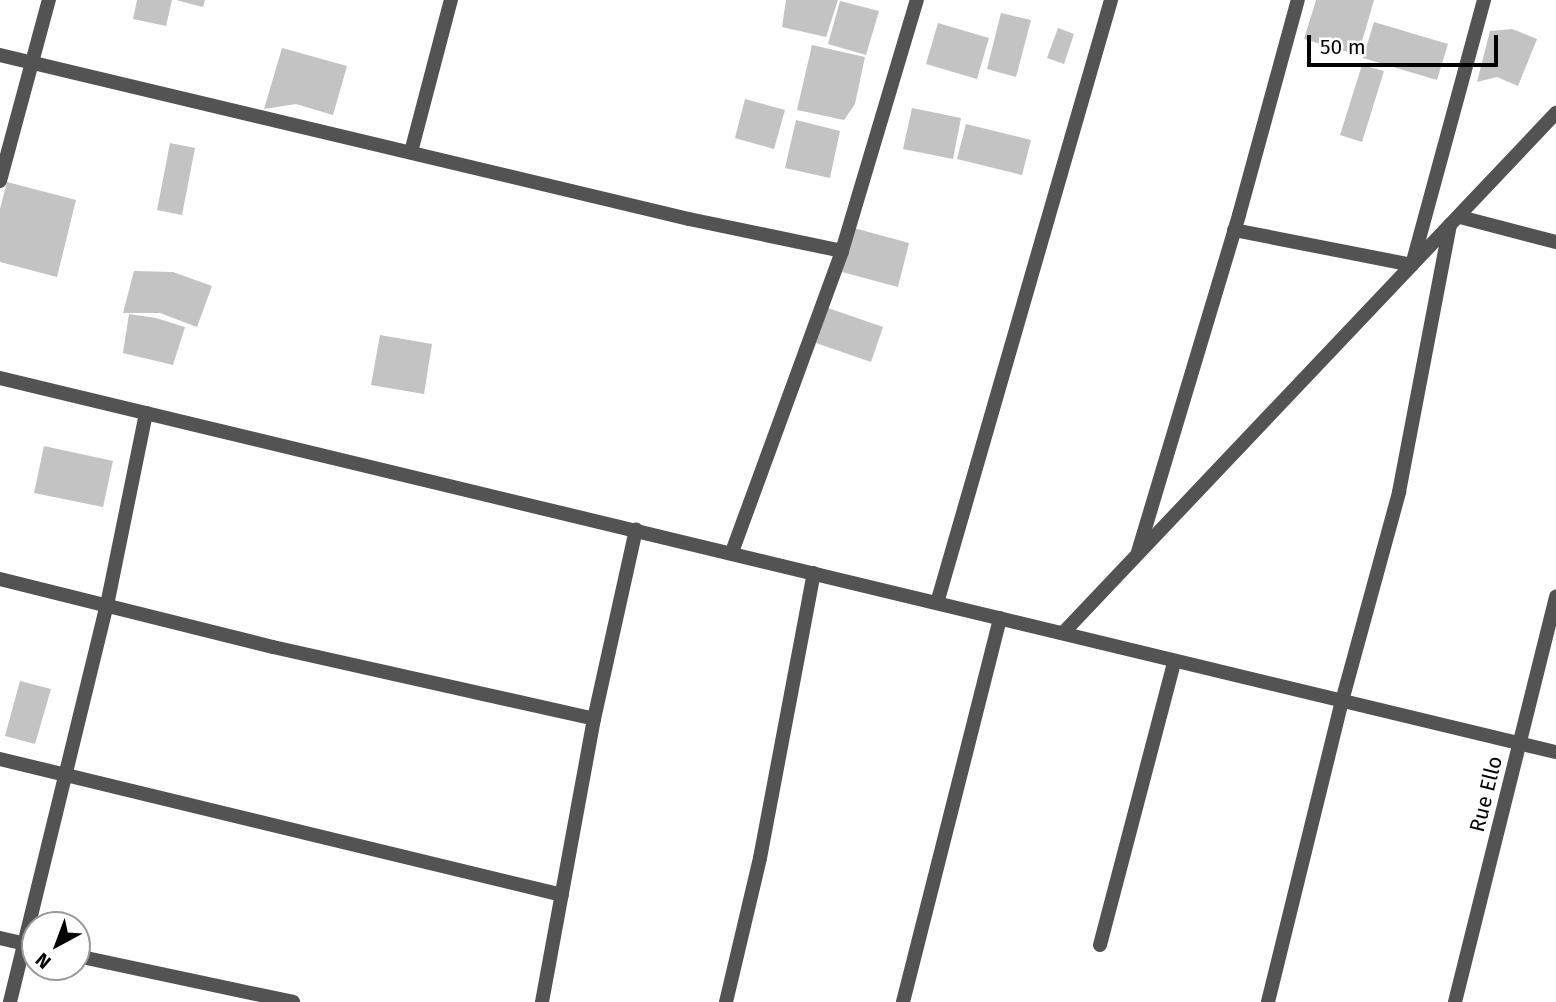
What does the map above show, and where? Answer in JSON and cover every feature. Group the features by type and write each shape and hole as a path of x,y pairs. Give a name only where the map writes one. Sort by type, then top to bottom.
{"street":[{"path":"0,181 49,0"},
{"path":"411,152 451,0"},
{"path":"732,552 842,251 917,0"},
{"path":"1136,556 1234,230 1298,0"},
{"path":"1412,265 1484,0"},
{"path":"937,603 1107,1"},
{"path":"0,55 689,219 842,251"},
{"path":"1063,634 1556,113"},
{"path":"1455,221 1556,242"},
{"path":"1268,1002 1342,701 1399,492 1455,221"},
{"path":"1234,230 1412,265"},
{"path":"0,378 732,552 1174,663 1556,752"},
{"path":"38,911 64,774 107,605 146,413"},
{"path":"542,1002 594,719 636,530"},
{"path":"726,1002 760,858 814,573"},
{"path":"0,579 594,719"},
{"name":"Rue Ello","path":"1455,1002 1556,596"},
{"path":"903,1002 1000,618"},
{"path":"1100,945 1174,663"},
{"path":"0,759 562,895"},
{"path":"0,938 21,943"},
{"path":"91,959 293,1002"},
{"path":"10,1002 21,972"}],"building":[{"path":"137,0 172,0 166,26 133,19"},
{"path":"176,0 205,0 203,7"},
{"path":"786,0 838,0 826,37 782,27"},
{"path":"1316,0 1374,0 1358,55 1304,39"},
{"path":"840,1 879,11 866,55 828,44"},
{"path":"1001,13 1031,20 1016,77 987,69"},
{"path":"1374,22 1448,44 1437,80 1363,58"},
{"path":"938,23 989,38 977,79 926,64"},
{"path":"1058,28 1074,34 1064,64 1047,58"},
{"path":"1512,29 1537,39 1518,86 1497,77 1477,82 1490,31"},
{"path":"812,45 865,57 855,104 844,120 797,110"},
{"path":"282,48 347,66 333,115 296,104 264,109"},
{"path":"1362,65 1384,71 1362,142 1340,135"},
{"path":"745,99 785,110 774,149 735,138"},
{"path":"912,108 961,118 953,159 903,149"},
{"path":"796,120 840,131 830,178 785,168"},
{"path":"966,124 1031,140 1022,175 957,159"},
{"path":"170,143 195,148 182,215 157,210"},
{"path":"7,182 76,200 57,277 0,262 0,209"},
{"path":"854,228 909,243 898,287 842,272"},
{"path":"134,271 173,272 212,286 197,327 160,313 123,313"},
{"path":"828,308 883,327 871,362 816,343"},
{"path":"129,314 156,318 185,327 173,365 123,353"},
{"path":"380,335 432,344 424,394 371,385"},
{"path":"44,446 113,461 103,507 34,493"},
{"path":"20,681 51,689 35,744 5,736"}]}
